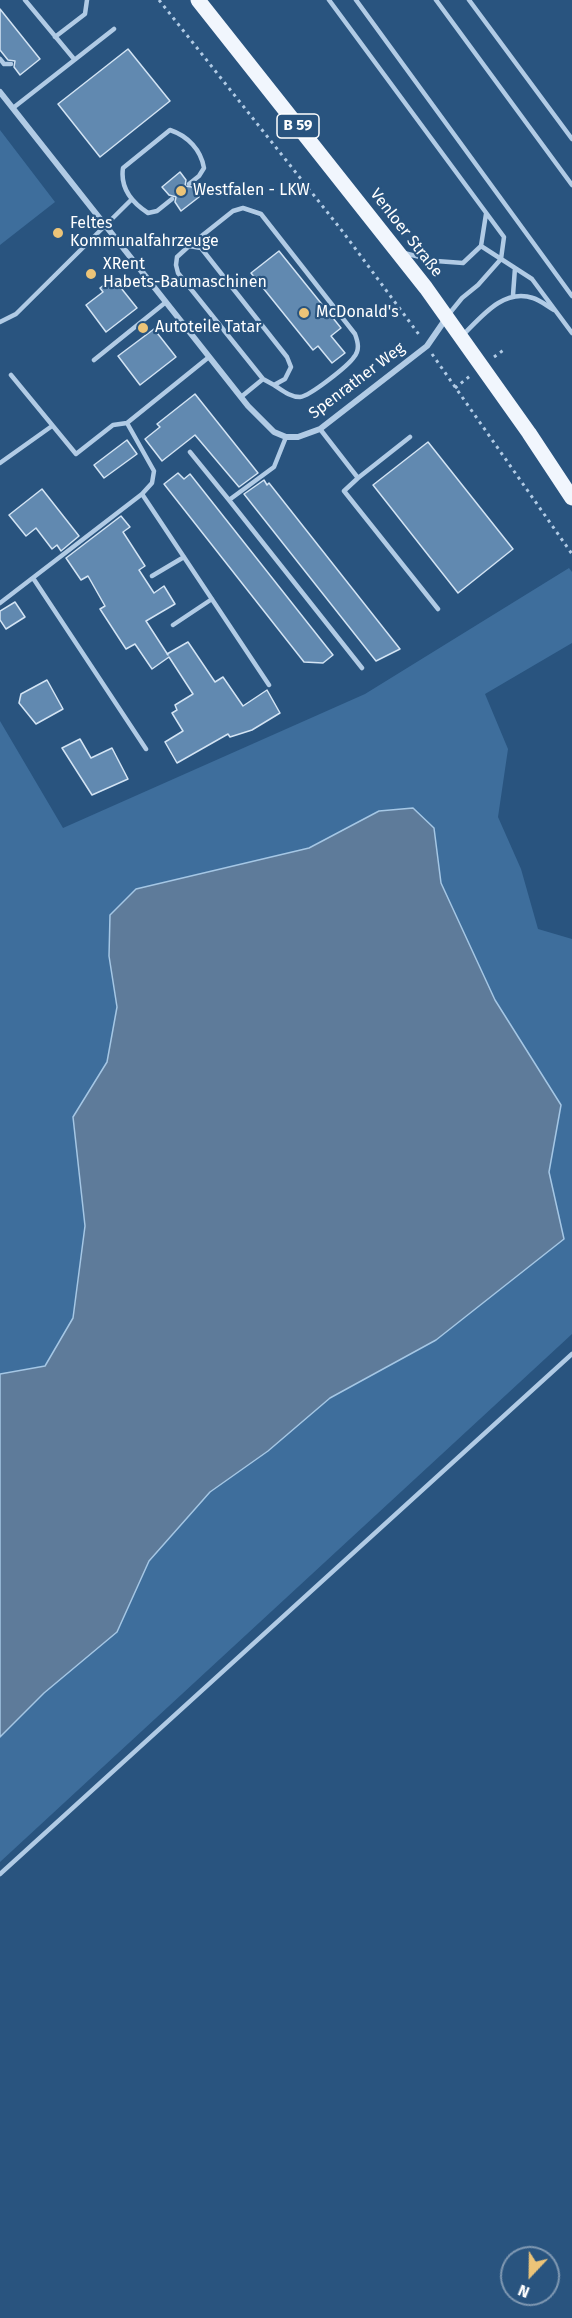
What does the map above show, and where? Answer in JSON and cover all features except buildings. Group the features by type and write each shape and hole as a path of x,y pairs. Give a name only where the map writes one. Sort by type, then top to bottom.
{"main road":[{"name":"Venloer Straße","path":"198,0 398,251 529,433 572,498"}],"street":[{"path":"0,92 261,422 274,432 286,437"},
{"name":"Spenrather Weg","path":"286,437 298,437 320,429 427,346 447,317"}],"lane":[{"path":"25,0 74,60"},
{"path":"55,37 85,14 87,0"},
{"path":"329,0 504,237 501,259 478,285 462,298 447,317"},
{"path":"356,0 572,296"},
{"path":"436,0 572,185"},
{"path":"469,0 572,139"},
{"path":"13,108 114,29"},
{"path":"0,59 4,64 11,64"},
{"path":"172,198 157,211 148,213 137,206 125,191 122,179 123,168 170,130 178,133 202,155 204,168 199,176 189,184"},
{"path":"0,322 16,314 104,224 132,199"},
{"path":"243,208 261,214 355,334 358,343 354,358 312,392 302,397 291,396 263,380 178,273 177,257 189,246 233,212 243,208"},
{"path":"398,251 436,261 463,263 482,246 486,214"},
{"path":"189,246 201,248 287,357 291,367 285,379 274,385"},
{"path":"482,246 532,279 572,333"},
{"path":"513,295 515,267"},
{"path":"461,337 489,310 513,295 534,298 557,312"},
{"path":"94,360 166,302"},
{"path":"10,375 76,454 113,425 127,423 209,357"},
{"path":"241,397 263,380"},
{"path":"0,603 142,494 152,483 154,471 127,423"},
{"path":"0,463 52,426"},
{"path":"320,429 358,478"},
{"path":"229,500 274,467 286,437"},
{"path":"410,437 344,491 438,609"},
{"path":"190,452 362,668"},
{"path":"142,494 269,685"},
{"path":"152,576 184,557"},
{"path":"33,578 146,749"},
{"path":"173,626 212,599"},
{"path":"0,1874 572,1354"}],"path":[{"path":"159,0 343,232 427,346 572,554"}],"shaded area":[{"path":"0,130 55,202 0,245"},
{"path":"569,568 572,572 572,643 485,694 508,749 498,817 521,869 538,929 572,939 572,1334 0,1862 0,1737 44,1693 117,1632 149,1561 210,1492 268,1451 330,1398 436,1340 564,1239 549,1172 561,1105 495,1000 441,883 434,828 379,811 309,848 136,889 109,956 117,1007 107,1062 73,1118 85,1226 73,1318 45,1366 0,1374 0,721 63,828 365,694"},
{"path":"413,808 434,828 441,883 495,1000 561,1105 549,1172 564,1239 436,1340 330,1398 268,1451 210,1492 149,1561 117,1632 44,1693 0,1737 0,1374 45,1366 73,1318 85,1226 73,1117 107,1062 117,1007 109,956 110,915 136,889 309,848 379,811"}],"place":[{"name":"Westfalen - LKW","path":"181,191"},
{"name":"Feltes Kommunalfahrzeuge","path":"58,233"},
{"name":"XRent Habets-Baumaschinen","path":"91,274"},
{"name":"McDonald's","path":"304,313"},
{"name":"Autoteile Tatar","path":"143,328"}]}
